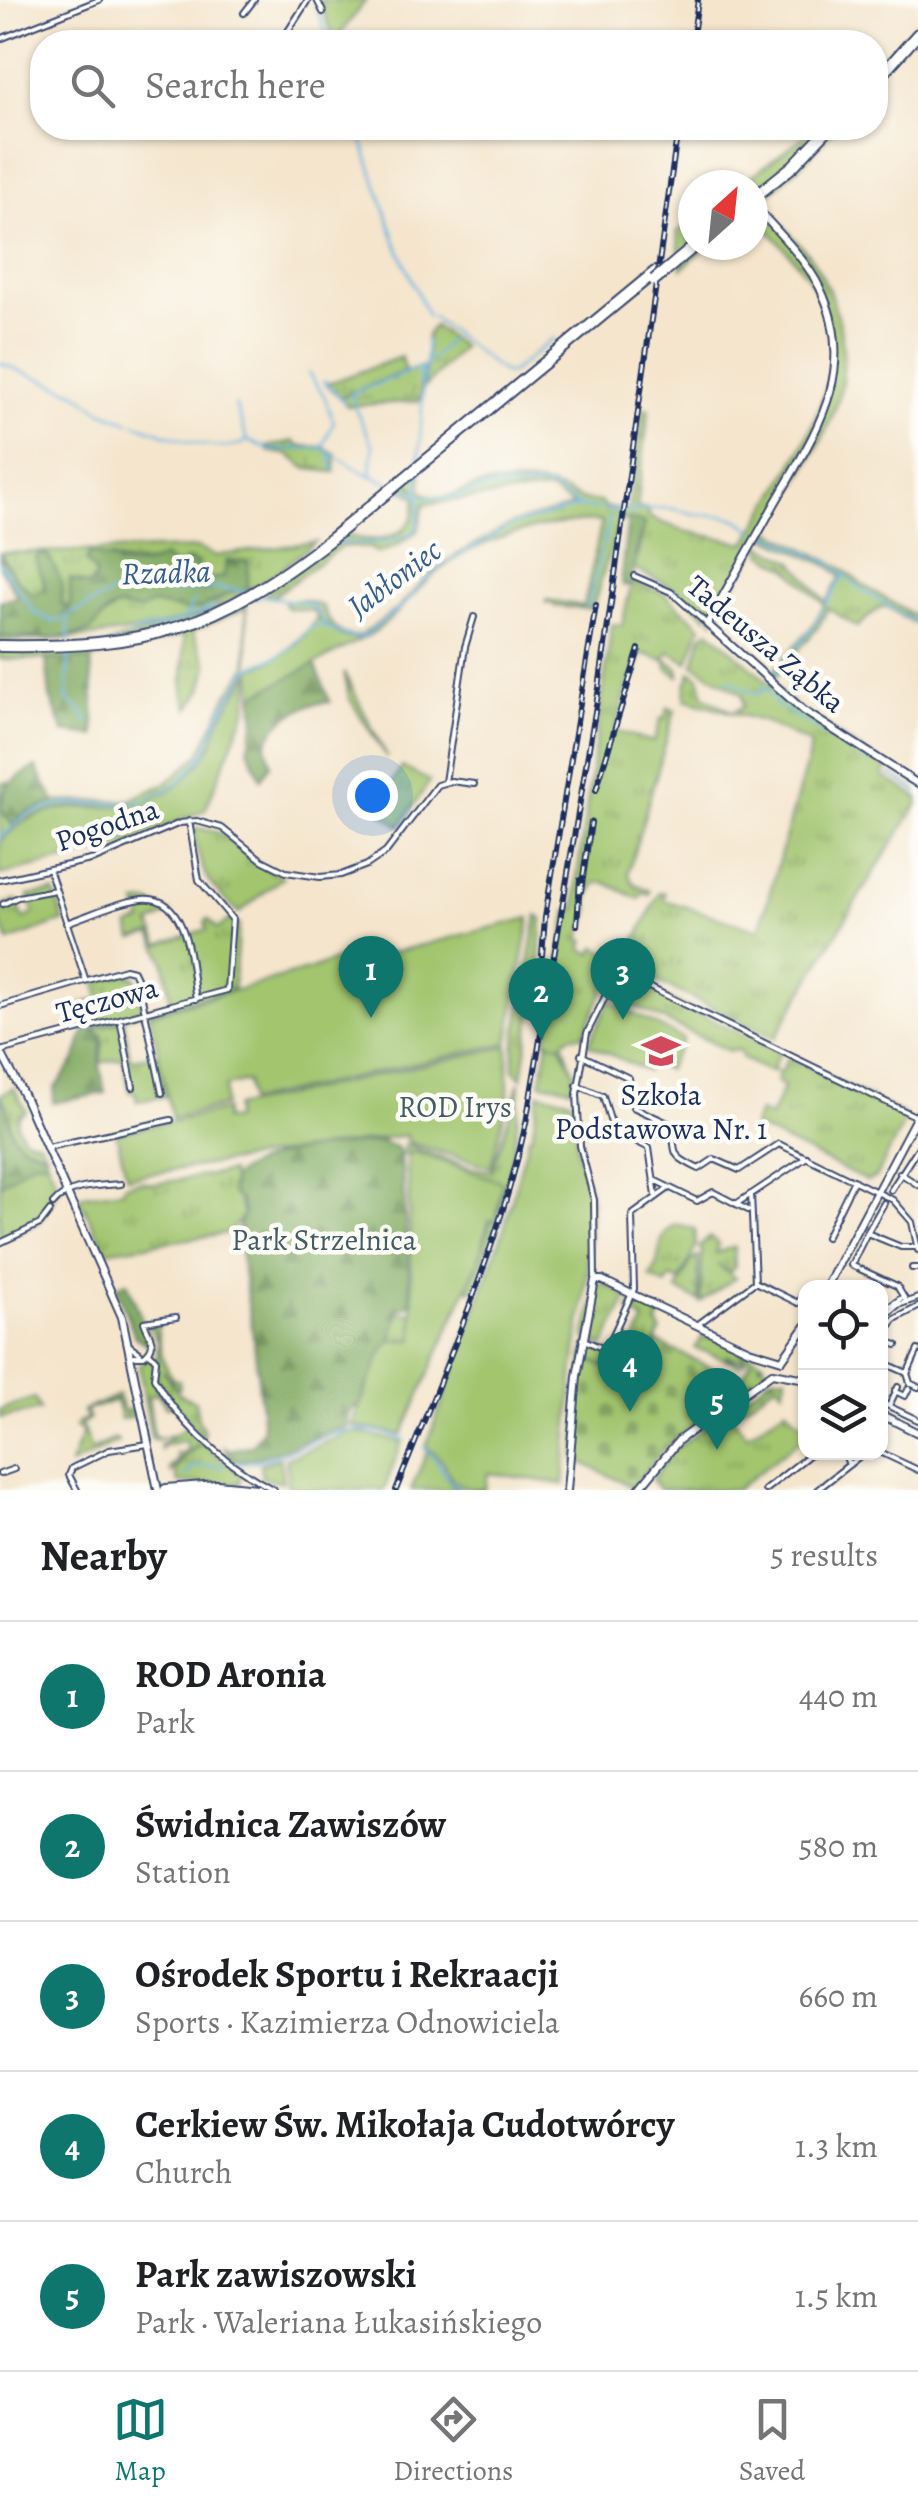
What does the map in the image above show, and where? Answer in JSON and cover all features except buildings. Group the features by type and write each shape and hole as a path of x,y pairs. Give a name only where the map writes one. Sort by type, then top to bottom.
{"main road":[{"path":"888,68 918,34"},
{"path":"768,183 815,140"},
{"path":"768,186 817,140"},
{"path":"0,646 115,643 204,620 248,598 332,538 678,257"},
{"path":"166,1490 244,1487"},
{"path":"193,1490 244,1487"}],"street":[{"path":"0,40 98,0"},
{"path":"244,13 254,0"},
{"path":"289,30 308,0"},
{"path":"317,0 323,12"},
{"path":"707,624 817,429 834,378 833,328 820,288 768,217"},
{"name":"Tadeusza Ząbka","path":"634,576 671,592 804,711 918,784"},
{"path":"474,618 465,646 445,782 474,784"},
{"name":"Pogodna","path":"0,880 95,859 189,822 206,822 222,828 276,869 296,875 330,877 354,871 386,852 430,793 445,782"},
{"name":"Tęczowa","path":"1,1051 225,992 232,919 199,880 189,822"},
{"path":"49,869 86,980"},
{"path":"2,904 55,890"},
{"path":"66,923 141,899 163,904 180,919 196,1000"},
{"path":"0,1006 126,969 134,971 162,1093"},
{"path":"567,1490 582,1339 595,1280 594,1200 578,1134 577,1084 590,1025 616,975 623,974 918,1116 830,1280"},
{"path":"120,1020 134,1088"},
{"path":"1,1051 118,1305 129,1345 138,1355"},
{"path":"581,1055 629,1078 633,1106 670,1124 676,1158 700,1169 714,1159 738,1170 780,1144 875,1190 905,1211 918,1248 899,1246 867,1233"},
{"path":"577,1084 603,1096 613,1130 648,1148 656,1196"},
{"path":"47,1147 171,1120"},
{"path":"891,1190 918,1148"},
{"path":"736,1204 807,1157"},
{"path":"900,1173 918,1186"},
{"path":"654,1180 697,1201 713,1192 750,1212"},
{"path":"826,1238 854,1180"},
{"path":"53,1204 68,1193 122,1184"},
{"path":"582,1339 606,1350 633,1294 632,1215 669,1188"},
{"path":"752,1194 755,1282"},
{"path":"884,1203 851,1264 897,1286 905,1299"},
{"path":"0,1243 40,1224 50,1211"},
{"path":"595,1280 633,1294 798,1375"},
{"path":"755,1282 798,1303"},
{"path":"697,1325 755,1282"},
{"path":"888,1309 905,1299 918,1298"},
{"path":"888,1313 905,1299"},
{"path":"888,1328 895,1318 918,1308"},
{"path":"149,1352 153,1340 144,1322 176,1318"},
{"path":"638,1490 679,1440 777,1366 798,1337"},
{"path":"888,1342 898,1345"},
{"path":"918,1350 907,1374 910,1383 918,1387"},
{"path":"138,1355 149,1352"},
{"path":"149,1352 156,1360 154,1378 186,1424 241,1471 244,1487 274,1490"},
{"path":"138,1355 134,1370 156,1488"},
{"path":"888,1365 907,1374"},
{"path":"909,1388 905,1396 896,1389 890,1403 918,1420"},
{"path":"888,1418 918,1432"},
{"path":"76,1490 69,1475 72,1468 109,1450 148,1444"},
{"path":"888,1456 918,1470"},
{"path":"765,1490 803,1460"},
{"path":"847,1460 849,1465"},
{"path":"817,1490 855,1460"},
{"path":"0,1474 14,1469"}],"green space":[{"path":"319,0 366,0 343,30 331,30"},
{"path":"799,140 824,140 768,195 768,170 760,170"},
{"path":"768,204 811,258 830,294 841,333 843,374 827,429 769,530 839,566 918,618 918,626 886,606 857,627 828,608 818,627 775,678 770,675 813,625 841,576 829,566 764,536 713,622 716,603 707,617 677,589 634,569 645,523 620,519 593,606 588,609 554,606 546,600 584,606 602,521 536,528 472,550 435,574 391,619 360,640 333,631 313,611 287,608 284,604 304,600 322,606 335,628 360,636 398,608 433,571 458,554 512,524 574,506 548,490 424,504 418,531 396,546 378,553 370,548 341,546 273,597 264,595 343,532 378,539 404,528 412,519 416,497 397,487 405,481 417,491 408,480 421,469 421,491 431,496 448,496 481,485 533,484 628,511 643,408 649,409 637,507 648,509 649,517 684,531 746,543 801,449 827,380 831,346 825,311 808,277 768,230"},
{"path":"434,326 462,347 425,387 427,335"},
{"path":"401,357 405,371 340,397 326,384"},
{"path":"422,366 420,401 347,406 340,397"},
{"path":"293,441 298,446 323,447 336,454 335,472 307,469 289,455 268,451 267,447"},
{"path":"628,519 645,523 631,586 622,585 621,577"},
{"path":"315,542 256,587 189,618 95,636 63,639 0,641 0,636 49,639 82,634 116,607 140,610 152,604 184,610 215,603 229,593 248,589 224,577 197,581 197,569 111,558 95,572 89,587 78,581 70,607 62,605 62,583 37,566 45,588 34,596 18,582 0,553 198,548 214,556"},
{"path":"761,545 794,562 823,603 789,569 762,553"},
{"path":"41,553 48,555 62,583 62,605 70,607 70,579 88,586 95,579 95,572 86,561 90,553 136,565 163,557 176,568 187,560 196,563 198,581 224,577 226,561 248,561 248,589 229,593 202,608 184,610 152,604 140,610 116,607 91,631 82,634 49,639 0,636 0,601 18,597 0,567 0,555 18,581 34,595 45,588 36,558"},
{"path":"632,581 665,594 701,626 688,662 669,652 664,658 678,668 679,676 667,668 666,661 641,653 634,679 630,678 615,731 654,742 668,707 675,710 628,873 633,883 650,891 649,895 643,892 639,899 604,882 595,884 587,901 590,911 580,938 585,941 582,949 592,954 596,947 619,959 609,966 611,974 583,1036 563,1041 572,1069 560,1045 546,1041 568,910 576,909 612,624 622,625"},
{"path":"246,601 249,672 220,720 213,743 187,779 139,805 67,807 29,818 0,841 0,784 8,782 2,798 4,815 9,819 55,802 130,800 165,784 199,755 227,696 247,667 246,608 192,631 208,666 202,689 189,709 183,691 184,635 91,659 0,659 0,650 100,647"},
{"path":"317,618 341,636 360,640 253,696 252,669 289,649"},
{"path":"709,630 801,711 887,767 883,776 918,798 918,804 775,1038 623,965 660,892 665,893 664,900 759,930 809,755 811,744 765,722 685,699 691,672 699,677 704,696 733,712 744,706 742,694 694,665 702,635"},
{"path":"46,659 91,659 95,736 64,732 50,697"},
{"path":"315,664 330,702 300,709 276,727 266,745 271,764 261,779 248,749 255,722 253,696"},
{"path":"250,672 247,708 205,810 119,847 0,875 0,841 24,821 56,809 139,805 176,787 213,743 220,719"},
{"path":"344,672 387,757 349,698"},
{"path":"36,767 55,802 23,814 12,825 1,809 4,793 16,778"},
{"path":"402,767 430,781 400,826 375,809"},
{"path":"198,828 220,833 261,867 283,877 239,913 207,877 193,832"},
{"path":"54,892 64,921 9,941 0,922 0,907 16,900 24,919 34,913 29,896"},
{"path":"150,903 170,913 151,924 159,945 207,929 208,919 218,929 229,920 239,925 233,989 80,1029 73,1007 100,998 95,981 124,974 135,977 143,1010 171,1002 164,961 152,934 133,939 129,926 143,921 137,904"},
{"path":"537,916 542,919 540,958 522,1078 514,1069 514,1049"},
{"path":"530,918 508,1043 249,1101 247,1081 226,1086 224,1106 172,1118 150,1014 340,958 342,965"},
{"path":"622,976 780,1053 772,1068 775,1070 770,1072 743,1059 739,1050 729,1051 613,996 610,990 616,978"},
{"path":"610,1001 683,1039 667,1070 651,1063 646,1071 588,1044"},
{"path":"124,1020 130,1059 158,1055 167,1096 137,1101 135,1092 130,1092 123,1058 100,1063 103,1041 93,1029"},
{"path":"95,1029 102,1036 100,1065 105,1093 53,1103 55,1088 76,1059 84,1032"},
{"path":"548,1043 560,1044 574,1072 573,1088 541,1083"},
{"name":"ROD Irys","path":"508,1046 508,1098 491,1167 406,1141 406,1135 127,1177 116,1133 225,1110 224,1120 234,1119 235,1107"},
{"path":"788,1057 904,1115 906,1119 876,1177 867,1181 753,1126 759,1112 770,1117 784,1086 777,1082 778,1072"},
{"path":"520,1082 516,1136 506,1188 472,1291 466,1289 502,1183 415,1152 404,1154 404,1145 471,1168 492,1171"},
{"path":"14,1088 26,1111 18,1117 17,1125 24,1138 40,1142 45,1153 20,1143 12,1132 0,1095"},
{"path":"539,1093 574,1100 577,1151 591,1200 587,1277 564,1484 488,1473 485,1490 471,1489 455,1481 436,1454 426,1447 504,1229 532,1136"},
{"path":"0,1098 16,1138 23,1145 45,1153 47,1161 33,1161 0,1185"},
{"name":"Park Strzelnica","path":"380,1141 398,1148 401,1154 411,1304 399,1310 391,1340 380,1356 358,1410 355,1406 349,1414 347,1428 264,1456 232,1461 224,1447 230,1450 252,1445 263,1429 237,1231 244,1213 240,1200 232,1194 232,1179 261,1161 281,1155"},
{"path":"415,1152 502,1182 496,1221 489,1220 478,1262 402,1435 352,1426 380,1356 390,1341 414,1340 407,1154"},
{"path":"33,1161 47,1161 59,1187 40,1222 0,1240 0,1185"},
{"path":"230,1172 243,1216 228,1233 106,1251 84,1207 77,1201 83,1195 123,1190 124,1185 141,1181 153,1184"},
{"path":"676,1225 695,1229 696,1247 679,1281 670,1277 666,1285 650,1277 664,1235"},
{"path":"709,1237 719,1243 716,1253 734,1247 735,1267 730,1272 717,1264 735,1278 701,1302 699,1248"},
{"path":"698,1257 699,1301 677,1290 692,1260"},
{"path":"127,1282 150,1346 135,1337 116,1287"},
{"path":"603,1283 628,1297 604,1346 585,1338 597,1284"},
{"path":"635,1300 662,1314 657,1324 661,1330 637,1381 583,1357 587,1343 626,1360 645,1321 629,1311"},
{"path":"398,1313 413,1313 414,1341 390,1341"},
{"path":"162,1321 157,1328 162,1358 173,1380 179,1380 180,1388 163,1371 179,1394 195,1401 203,1438 156,1379 158,1342 149,1325"},
{"path":"706,1332 738,1347 745,1363 727,1355 742,1366 695,1348"},
{"path":"657,1342 747,1385 718,1400 720,1404 665,1447 632,1487 575,1459 583,1357 638,1382"},
{"path":"744,1351 761,1360 759,1366 763,1361 768,1373 750,1386 754,1378 747,1385 742,1377 752,1361 742,1356"},
{"path":"151,1356 156,1386 170,1406 166,1407 158,1394 148,1396 154,1436 158,1439 172,1435 155,1440 151,1438 139,1365"},
{"path":"787,1376 783,1390 777,1383 738,1411 731,1406 776,1379 768,1379"},
{"path":"118,1395 123,1411 136,1409 138,1415 121,1419 116,1400 85,1411 89,1419 81,1424 91,1450 115,1439 118,1442 70,1465 83,1431 75,1427 87,1419 83,1411"},
{"path":"34,1398 40,1410 0,1418 0,1410"},
{"path":"787,1408 798,1420 798,1441 736,1490 660,1490 652,1480 671,1452 727,1411 747,1435"},
{"path":"185,1428 200,1442 171,1473 170,1468 178,1460 176,1453 183,1454 187,1449 185,1440 161,1449 160,1445"},
{"path":"352,1431 402,1442 384,1490 303,1490 288,1486 286,1459"},
{"path":"202,1443 241,1474 240,1484 179,1483 175,1472 185,1456"},
{"path":"427,1452 436,1459 457,1490 411,1490"},
{"path":"280,1458 283,1482 262,1478 260,1464"}],"waterway":[{"path":"314,0 325,30"},
{"path":"362,140 395,240 428,317"},
{"path":"432,317 504,373 511,373 554,338"},
{"path":"419,462 424,367 450,339"},
{"path":"425,364 427,341"},
{"path":"0,363 77,393 101,411 129,422"},
{"path":"354,403 351,394 421,367 419,385"},
{"path":"308,373 327,405"},
{"path":"324,381 346,403"},
{"path":"235,404 247,440"},
{"path":"354,406 373,446 371,475"},
{"path":"134,423 209,446 224,447 248,440 271,450 322,448 334,422 328,408"},
{"path":"323,449 391,484"},
{"path":"330,454 334,470"},
{"path":"419,472 419,482"},
{"path":"335,543 380,542 412,532 418,521 419,486"},
{"path":"418,495 446,498 487,487 547,486 582,507"},
{"path":"401,488 415,493"},
{"name":"Jabłoniec","path":"0,838 26,815 64,804 142,802 177,785 204,754 220,714 248,669 283,654 312,626 361,638 406,603 435,571 512,525 578,507 598,509"},
{"name":"Jabłoniec","path":"603,509 669,508 727,517 741,521 754,532"},
{"path":"588,606 610,517"},
{"name":"Jabłoniec","path":"764,532 831,564 862,590 918,624"},
{"name":"Rzadka","path":"0,564 35,613 55,622 120,590 219,588 247,592"},
{"path":"827,604 844,575"},
{"name":"Rzadka","path":"252,600 261,595 312,605 325,625"},
{"path":"185,618 195,599"},
{"path":"216,617 247,603"},
{"path":"131,633 168,625 214,608"},
{"path":"773,676 823,610"},
{"path":"68,620 69,642"},
{"path":"189,628 209,620"},
{"path":"88,723 81,710 67,701 69,652 167,635"},
{"path":"914,674 918,678"},
{"path":"726,678 757,695 765,686"},
{"path":"763,687 776,699 775,704 871,763"},
{"path":"890,774 918,792"},
{"path":"238,1463 282,1454 337,1433 379,1432 405,1440"},
{"path":"424,1448 460,1490"},
{"path":"185,1476 195,1466 224,1466"}],"railway":[{"path":"694,30 698,0"},
{"path":"396,1490 485,1263 526,1123 599,688 676,140"},
{"path":"542,955 596,605"},
{"path":"596,790 639,649"},
{"path":"581,891 591,822"},
{"path":"577,925 580,880"}],"place":[{"name":"ROD Aronia","path":"371,1018"},
{"name":"Ośrodek Sportu i Rekraacji","path":"623,1020"},
{"name":"Świdnica Zawiszów","path":"541,1040"},
{"name":"Szkoła Podstawowa Nr. 1","path":"661,1051"},
{"name":"Cerkiew Św. Mikołaja Cudotwórcy","path":"630,1412"},
{"name":"Park zawiszowski","path":"717,1450"}]}
